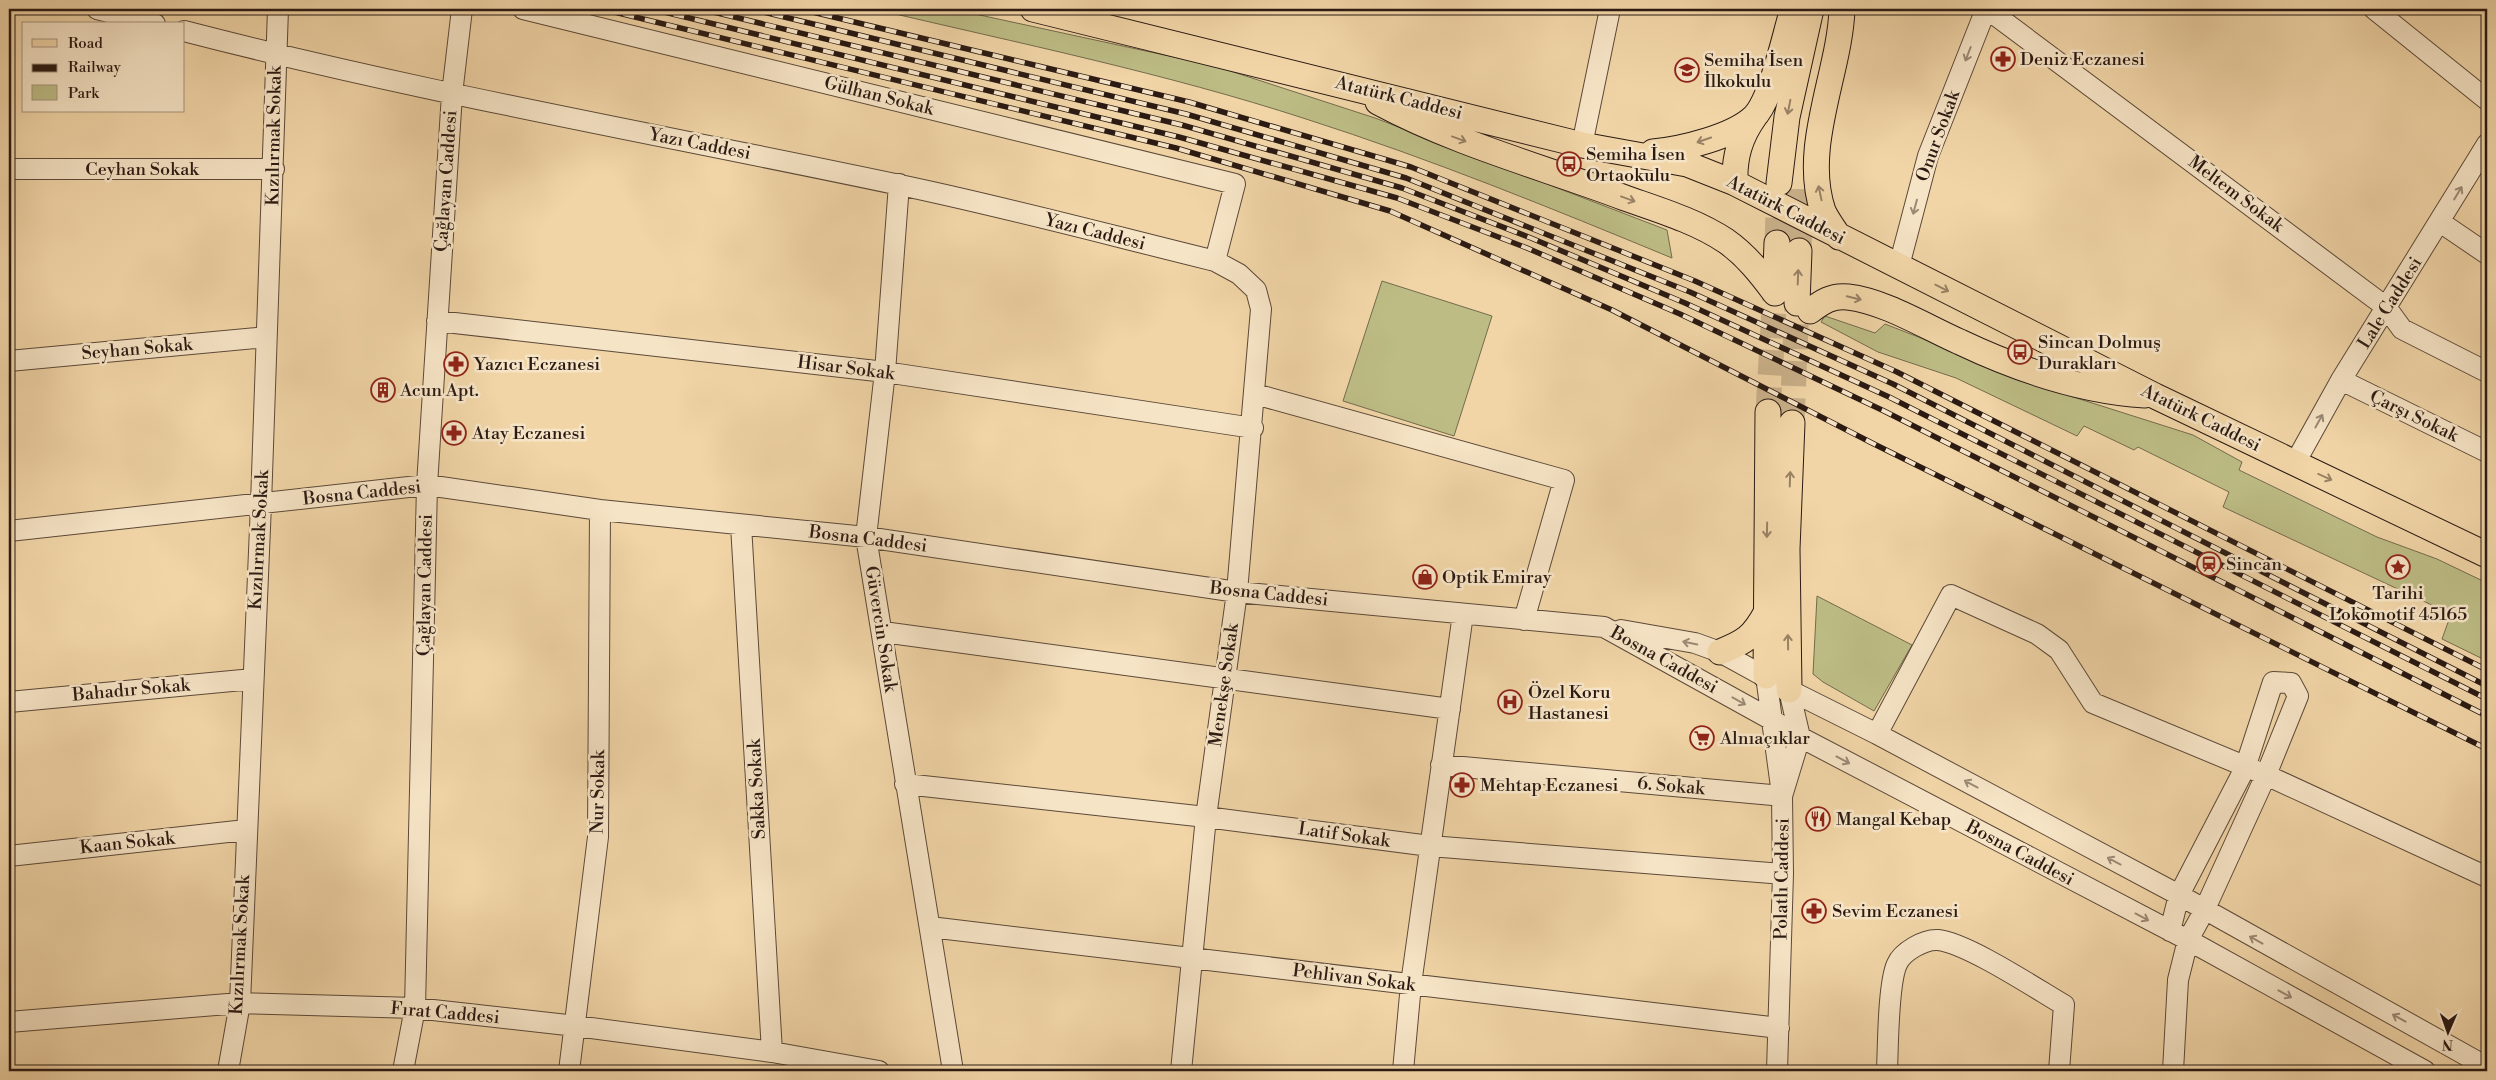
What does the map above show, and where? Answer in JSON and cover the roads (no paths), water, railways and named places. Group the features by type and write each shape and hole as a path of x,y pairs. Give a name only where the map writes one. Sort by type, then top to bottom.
{"main road":[{"name":"Atatürk Caddesi","path":"1033,9 1092,15 1345,84 1582,145 1635,153 1687,164 1735,183 2155,396 2487,555"},
{"path":"1735,183 1735,165 1740,141 1755,116 1779,61 1793,9"},
{"path":"1812,9 1787,116 1790,186 1805,140 1817,60 1830,9"},
{"path":"1839,237 1824,211 1818,174 1818,136 1842,9"},
{"path":"1345,84 1413,121 1687,221 1726,241 1794,302 1846,296 1866,301 1963,344 2058,382 2111,393 2155,396"},
{"path":"1635,153 1681,147 1727,132 1755,116"},
{"path":"1788,247 1794,302"},
{"path":"1766,676 1768,412"},
{"path":"1789,690 1787,549 1792,423"},
{"path":"1720,652 1742,643 1755,633 1766,613"}],"street":[{"path":"97,9 147,22"},
{"name":"Kızılırmak Sokak","path":"228,1071 240,1003 252,679 262,504 278,9"},
{"name":"Çağlayan Caddesi","path":"403,1071 415,1008 427,485 452,94 462,9"},
{"name":"Gülhan Sokak","path":"523,9 1235,184 1215,261"},
{"path":"1582,145 1610,9"},
{"name":"Onur Sokak","path":"1899,266 1928,156 1987,9"},
{"name":"Meltem Sokak","path":"1987,9 2386,307 2402,329 2487,372"},
{"path":"2374,9 2487,100"},
{"name":"Yazı Caddesi","path":"185,31 276,55 452,94 899,184 1215,261"},
{"name":"Lale Caddesi","path":"2295,464 2341,380 2487,144"},
{"name":"Ceyhan Sokak","path":"9,169 274,169"},
{"name":"Güvercin Sokak","path":"899,184 886,372 866,537 883,632 905,784 953,1071"},
{"path":"2440,222 2487,254"},
{"name":"Menekşe Sokak","path":"1180,1071 1190,958 1206,817 1237,592 1256,394 1261,309 1256,290 1239,274 1215,261"},
{"name":"Hisar Sokak","path":"438,321 886,372 1253,428"},
{"name":"Seyhan Sokak","path":"9,361 266,337"},
{"name":"Çarşı Sokak","path":"2341,380 2487,452"},
{"path":"1256,394 1564,480 1524,620"},
{"name":"Bosna Caddesi","path":"9,532 427,485 600,510 866,537 1237,592 1604,627 1774,720 1800,737 2179,936 2425,1071"},
{"name":"Nur Sokak","path":"569,1071 598,837 600,510"},
{"name":"Sakka Sokak","path":"741,525 772,1052"},
{"path":"1877,734 1951,595 2037,634 2059,650 2093,703 2245,768 2266,775 2487,878"},
{"path":"1403,1071 1411,984 1463,614"},
{"path":"1604,627 1695,643 1720,652 2179,896 2487,1067"},
{"path":"883,632 1224,680 1450,709"},
{"path":"1766,676 1774,720 1782,796"},
{"name":"Bahadır Sokak","path":"9,702 252,679"},
{"path":"2173,1071 2178,980 2179,896 2245,768 2273,682 2291,683 2298,696 2266,775 2204,911 2179,936"},
{"path":"1789,690 1800,737"},
{"name":"Polatlı Caddesi","path":"1777,1071 1784,874 1782,796 1800,737"},
{"name":"6. Sokak","path":"1441,765 1782,796"},
{"name":"Latif Sokak","path":"905,784 1206,817 1430,846 1784,874"},
{"name":"Kaan Sokak","path":"9,856 246,830"},
{"name":"Pehlivan Sokak","path":"930,927 1779,1028"},
{"path":"1887,1071 1892,992 1897,964 1912,948 1937,940 1963,948 2064,1005 2059,1071"},
{"name":"Fırat Caddesi","path":"9,1022 240,1003 415,1008 576,1026 772,1052 879,1071"}],"tunnel":[{"path":"1777,243 1779,186"},
{"path":"1799,251 1801,189"},
{"path":"1768,412 1775,293"},
{"path":"1792,423 1797,303"}],"railway":[{"path":"602,9 1176,148 1390,211 1612,310 1874,444 2487,749"},
{"path":"652,9 1179,137 1397,198 1527,248 1680,314 1884,411 2487,716"},
{"path":"701,9 1182,125 1402,188 1531,238 1685,303 1889,397 2487,699"},
{"path":"751,9 1186,114 1406,178 1690,292 1893,384 2487,686"},
{"path":"800,9 1189,102 1411,167 1695,281 1897,372 2487,670"}],"place":[{"name":"Deniz Eczanesi","path":"2003,59"},
{"name":"Semiha İsen İlkokulu","path":"1687,70"},
{"name":"Semiha İsen Ortaokulu","path":"1569,164"},
{"name":"Sincan Dolmuş Durakları","path":"2020,352"},
{"name":"Yazıcı Eczanesi","path":"456,364"},
{"name":"Acun Apt.","path":"383,390"},
{"name":"Atay Eczanesi","path":"454,433"},
{"name":"Sincan","path":"2209,564"},
{"name":"Tarihi Lokomotif 45165","path":"2398,567"},
{"name":"Optik Emiray","path":"1425,577"},
{"name":"Özel Koru Hastanesi","path":"1510,702"},
{"name":"Alnıaçıklar","path":"1702,738"},
{"name":"Mehtap Eczanesi","path":"1462,785"},
{"name":"Mangal Kebap","path":"1818,819"},
{"name":"Sevim Eczanesi","path":"1814,911"}]}
